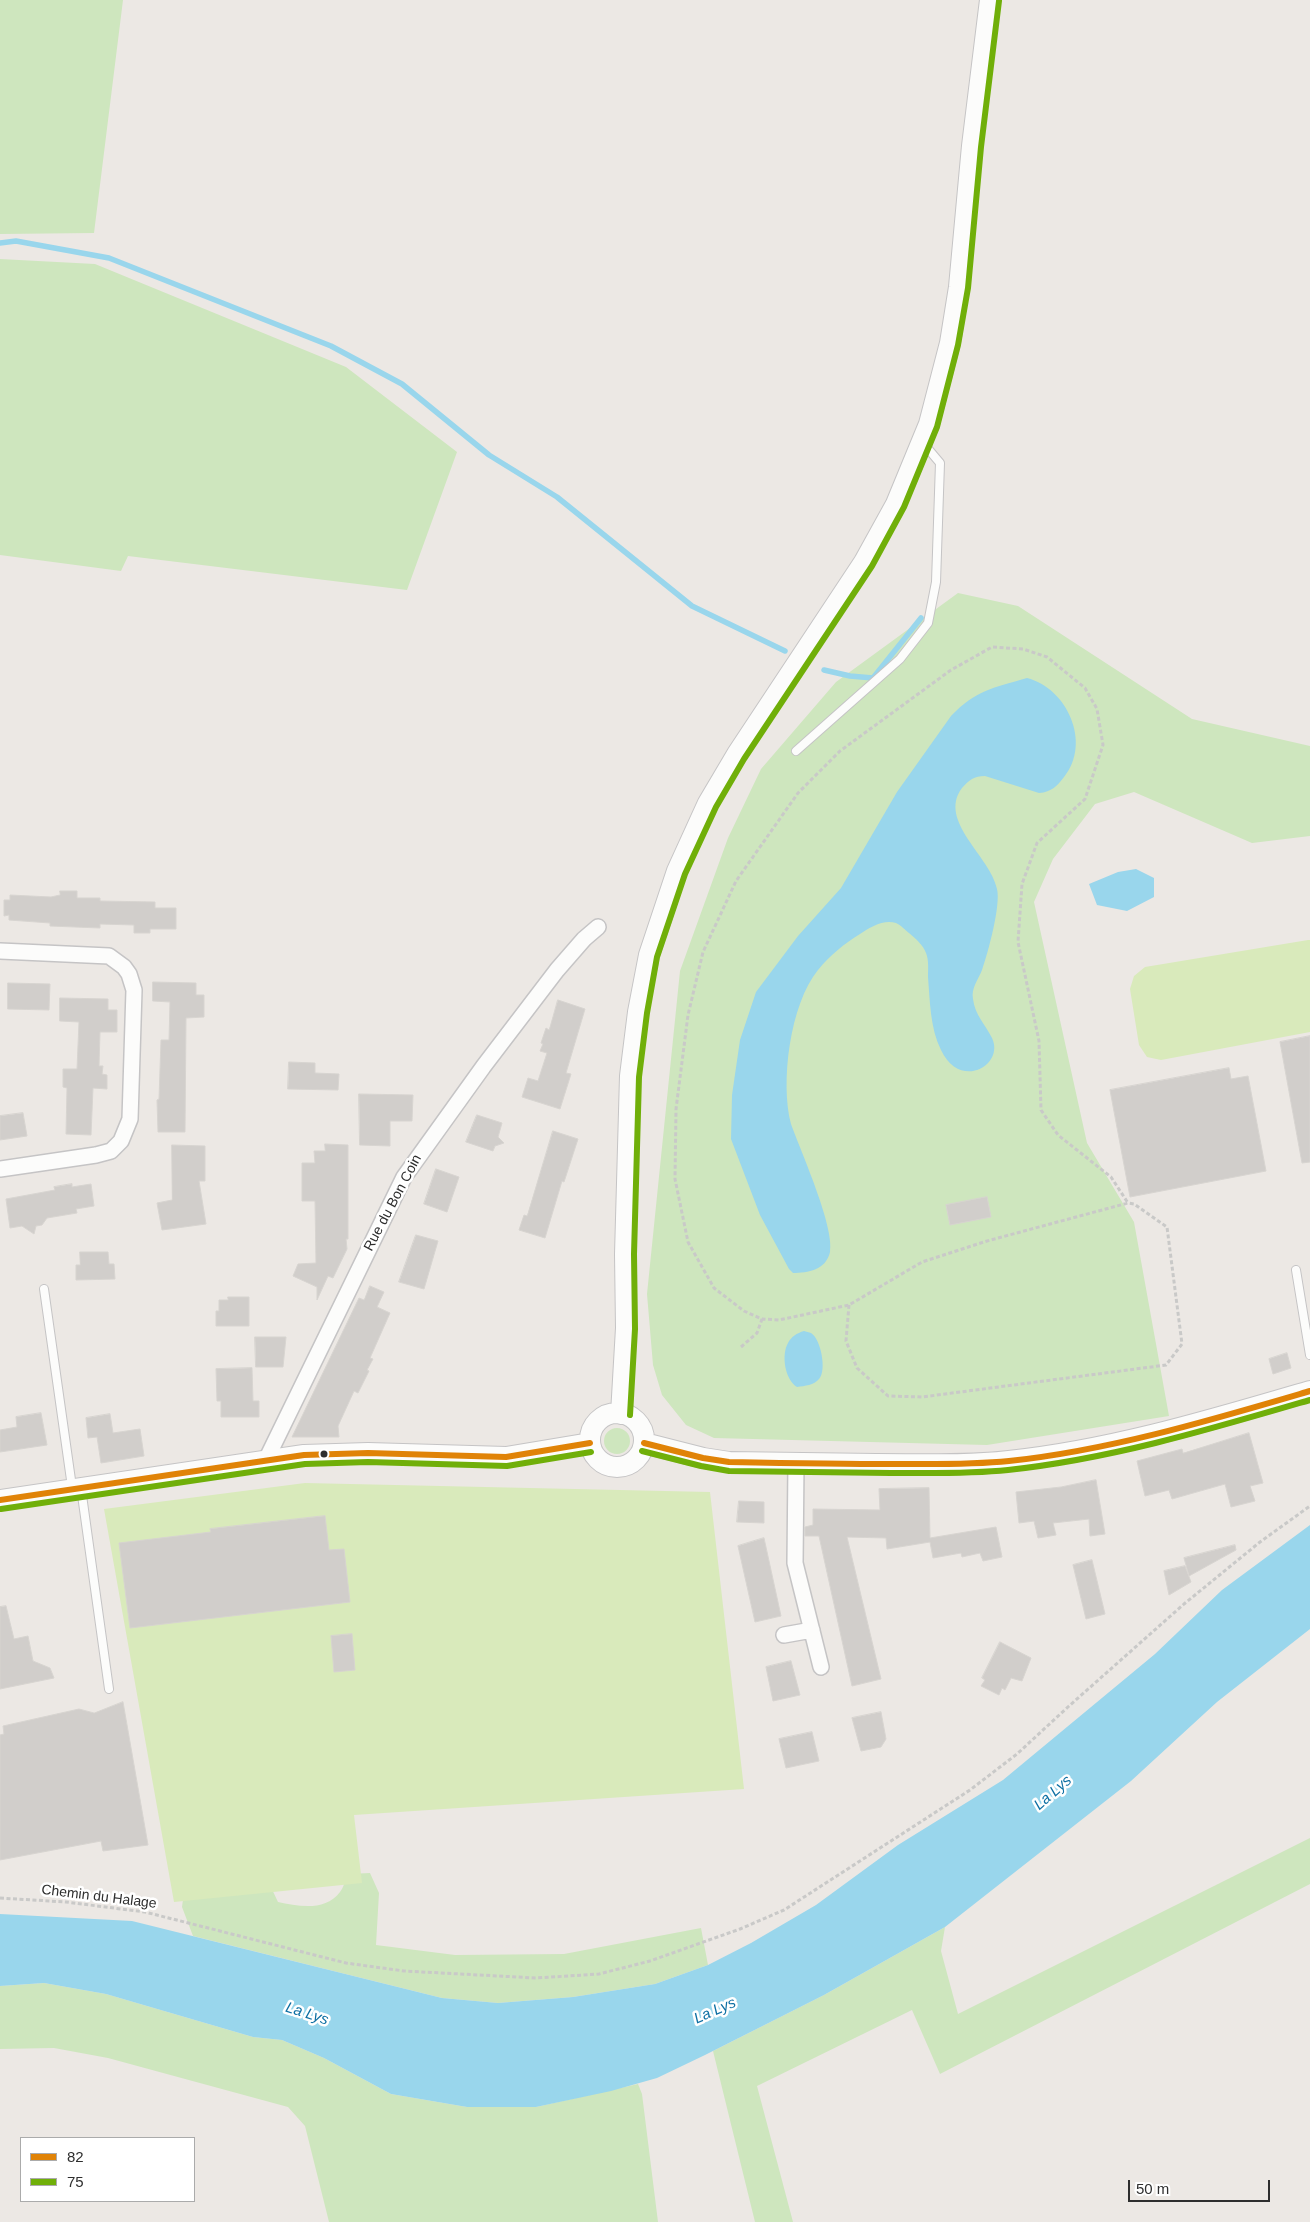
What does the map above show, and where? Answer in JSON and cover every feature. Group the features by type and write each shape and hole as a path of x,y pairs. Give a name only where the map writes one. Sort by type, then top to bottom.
{"main road":[{"path":"621,1414 626,1328 625,1238 631,1068 645,972 661,915 677,871 708,803 737,754 864,562 896,504 922,442 940,385 955,315 977,99 990,0"},
{"path":"644,1443 716,1460 957,1465 1026,1460 1125,1442 1310,1390"},
{"path":"621,1414 632,1418 638,1424 642,1431 644,1443 637,1458 627,1465 619,1467 607,1465 600,1461 594,1455 590,1443 591,1433 598,1421 606,1416 621,1414"},
{"path":"0,1500 266,1460 329,1453 506,1457 590,1443"}],"street":[{"name":"Rue du Bon Coin","path":"266,1460 404,1177 465,1091 557,970 584,939 598,927"},
{"path":"0,951 109,956 124,967 129,974 134,990 130,1119 121,1141 111,1151 96,1155 0,1169"},
{"path":"796,1463 795,1563 821,1667"},
{"path":"784,1635 812,1630"}],"lane":[{"path":"796,751 900,659 928,623 936,582 940,463 922,442"},
{"path":"1296,1270 1310,1356"},
{"path":"44,1289 109,1689"}],"path":[{"path":"849,1305 846,1341 857,1368 888,1396 922,1397 1166,1365 1182,1344 1167,1227 1134,1204 1128,1203 987,1241 922,1262 849,1305 779,1320 762,1319 744,1311 714,1288 688,1242 675,1179 676,1108 688,1015 703,952 736,880 798,793 840,751 951,670 992,647 1022,649 1047,657 1085,688 1097,709 1103,745 1085,799 1036,843 1022,884 1018,942 1039,1041 1041,1110 1058,1135 1111,1177 1128,1203"},
{"path":"741,1347 757,1333 762,1319"},
{"name":"Chemin du Halage","path":"0,1898 66,1902 145,1912 346,1963 404,1971 536,1978 599,1974 650,1961 740,1929 784,1910 970,1790 1017,1754 1068,1706 1184,1604 1254,1547 1310,1506"}],"green space":[{"path":"0,0 123,0 94,233 0,234"},
{"path":"0,259 95,264 346,367 457,452 407,590 128,556 121,571 0,555"},
{"path":"958,593 1018,606 1192,719 1310,746 1310,836 1252,843 1134,792 1095,804 1053,859 1034,902 1087,1143 1134,1222 1169,1416 987,1445 714,1438 686,1425 662,1395 653,1365 647,1294 680,971 728,838 761,769 836,682"},
{"path":"1310,940 1310,1032 1161,1060 1147,1057 1139,1045 1130,989 1134,976 1145,967"},
{"path":"617,1428 626,1432 630,1441 626,1450 617,1454 608,1450 604,1441 608,1432"},
{"path":"305,1483 710,1492 744,1789 354,1815 362,1883 174,1902 104,1509"},
{"path":"1310,1838 1310,1884 940,2074 912,2010 757,2086 793,2222 755,2222 713,2051 824,1995 945,1927 941,1951 958,2014"},
{"path":"370,1873 379,1893 376,1945 455,1955 564,1954 701,1928 708,1965 655,1984 573,1997 498,2003 442,1998 193,1936 182,1907 184,1892 269,1883 278,1902 302,1906 319,1905 327,1903 340,1892 348,1874"},
{"path":"44,1983 106,1994 253,2037 282,2040 324,2058 391,2094 467,2107 536,2107 638,2084 642,2094 658,2222 329,2222 305,2126 288,2107 108,2058 54,2048 0,2049 0,1986"}],"water":[{"path":"1027,678 1041,684 1054,693 1064,705 1071,718 1075,733 1076,749 1072,763 1064,777 1054,788 1039,793 981,776 972,779 962,788 956,801 956,813 961,826 993,877 998,896 985,962 973,995 976,1010 992,1038 994,1048 992,1057 979,1070 959,1069 949,1062 937,1042 933,1024 926,953 919,942 898,924 887,922 877,924 868,929 832,955 818,970 808,985 794,1023 787,1066 787,1087 791,1124 822,1208 830,1240 830,1252 825,1263 820,1267 810,1271 793,1273 760,1215 731,1139 732,1095 740,1040 756,992 798,936 841,888 897,792 951,716 977,695"},
{"path":"1136,869 1154,878 1154,897 1127,911 1097,905 1089,884 1118,872"},
{"path":"804,1331 815,1336 818,1342 822,1355 823,1369 815,1383 797,1387 793,1384 787,1373 785,1354 791,1339"},
{"name":"La Lys","path":"1310,1525 1310,1629 1217,1702 1131,1781 945,1927 824,1995 657,2078 611,2091 536,2107 467,2107 391,2094 324,2058 282,2040 253,2037 106,1994 44,1983 0,1986 0,1914 132,1921 442,1998 498,2003 573,1997 655,1984 708,1965 751,1943 816,1905 898,1845 1003,1780 1155,1654 1222,1590"}],"building":[{"path":"60,891 77,891 77,898 100,898 100,901 155,902 155,908 176,908 176,929 150,929 150,933 134,933 134,925 100,924 100,928 50,926 50,923 9,920 9,915 4,916 4,900 10,900 10,895 51,897 60,895"},
{"path":"153,982 196,983 196,995 204,995 204,1017 186,1018 185,1132 158,1132 157,1100 159,1099 161,1040 169,1040 170,1002 153,1001"},
{"path":"8,983 50,984 49,1010 8,1009"},
{"path":"60,998 108,999 108,1010 117,1010 117,1032 100,1032 99,1066 103,1066 102,1074 107,1075 107,1089 93,1088 91,1135 66,1134 67,1088 63,1087 63,1069 77,1069 79,1022 60,1021"},
{"path":"558,1000 585,1009 566,1073 571,1074 560,1109 522,1097 528,1078 538,1081 547,1053 540,1051 543,1044 541,1043 546,1028 549,1030"},
{"path":"1310,1036 1310,1162 1302,1163 1280,1042"},
{"path":"289,1062 315,1063 315,1073 339,1074 338,1090 288,1089"},
{"path":"1229,1068 1231,1079 1248,1076 1266,1171 1130,1197 1110,1090"},
{"path":"359,1094 413,1095 412,1121 390,1121 390,1146 360,1145"},
{"path":"23,1113 27,1136 0,1140 0,1116"},
{"path":"477,1115 502,1123 498,1137 504,1143 495,1146 493,1151 466,1142"},
{"path":"553,1131 578,1139 564,1182 562,1181 545,1238 519,1230 524,1215 527,1216"},
{"path":"325,1144 348,1145 348,1239 346,1239 347,1249 333,1278 328,1276 317,1300 317,1287 293,1276 298,1264 316,1263 315,1201 302,1201 302,1163 315,1163 314,1151 325,1151"},
{"path":"172,1145 205,1146 205,1181 199,1181 206,1224 162,1230 157,1203 172,1200"},
{"path":"436,1169 459,1177 447,1212 424,1204"},
{"path":"72,1184 72,1187 91,1184 94,1206 76,1209 77,1213 47,1218 42,1225 36,1226 34,1234 22,1226 10,1228 6,1199 55,1190 54,1187"},
{"path":"987,1197 991,1217 950,1225 946,1205"},
{"path":"416,1235 438,1241 424,1289 399,1282"},
{"path":"80,1252 108,1252 109,1264 114,1264 115,1279 76,1280 76,1265 80,1265"},
{"path":"370,1286 384,1292 377,1307 390,1313 370,1358 373,1359 367,1370 369,1371 358,1393 354,1391 338,1426 339,1437 292,1437 359,1298 364,1300"},
{"path":"228,1297 249,1297 249,1326 216,1326 216,1311 219,1311 219,1300 228,1300"},
{"path":"255,1337 286,1337 283,1367 256,1367"},
{"path":"1287,1353 1291,1368 1273,1374 1269,1359"},
{"path":"252,1368 253,1401 259,1401 259,1417 221,1417 221,1401 217,1401 216,1369"},
{"path":"41,1413 47,1445 0,1452 0,1430 17,1427 16,1417"},
{"path":"110,1414 113,1433 140,1429 144,1456 101,1463 97,1437 88,1438 86,1418"},
{"path":"1249,1433 1263,1483 1250,1486 1255,1501 1231,1507 1225,1484 1172,1499 1169,1490 1145,1496 1137,1461 1182,1449 1183,1453"},
{"path":"1096,1480 1105,1534 1090,1536 1089,1519 1053,1523 1056,1535 1038,1538 1034,1521 1019,1523 1016,1492 1061,1487"},
{"path":"929,1488 930,1538 996,1527 1002,1557 983,1561 980,1553 962,1557 961,1553 933,1558 930,1542 887,1549 886,1538 847,1537 881,1679 852,1686 819,1536 805,1536 805,1527 813,1525 813,1509 880,1510 879,1489"},
{"path":"739,1501 764,1502 764,1523 737,1522"},
{"path":"325,1516 329,1550 344,1549 350,1602 130,1628 119,1543 211,1532 210,1529"},
{"path":"764,1538 781,1616 755,1622 738,1546"},
{"path":"1235,1545 1236,1550 1189,1576 1184,1558"},
{"path":"1092,1560 1105,1614 1086,1619 1073,1565"},
{"path":"1185,1566 1191,1582 1169,1595 1164,1571"},
{"path":"6,1606 14,1639 28,1636 33,1661 50,1668 54,1678 0,1689 0,1607"},
{"path":"352,1634 355,1670 334,1672 331,1636"},
{"path":"1000,1642 1031,1658 1022,1681 1011,1678 1005,1690 1002,1688 999,1695 981,1686 985,1680 982,1678"},
{"path":"791,1661 800,1695 773,1701 766,1667"},
{"path":"123,1702 148,1845 103,1851 101,1841 0,1860 0,1735 4,1734 3,1726 79,1709 94,1713"},
{"path":"881,1712 886,1739 881,1747 861,1751 852,1718"},
{"path":"812,1732 819,1761 786,1768 779,1739"}],"waterway":[{"path":"0,243 16,241 109,258 331,346 402,384 489,455 557,497 692,606 785,651"},
{"path":"824,670 850,676 873,678 921,618"}],"transit line":[{"name":"75","path":"630,1415 635,1329 634,1254 639,1077 647,1013 657,957 685,874 716,807 744,759 872,566 904,507 937,427 958,345 968,288 981,147 999,1"},
{"name":"82","path":"644,1443 703,1458 729,1462 965,1464 1009,1461 1085,1450 1123,1442 1310,1391"},
{"name":"75","path":"642,1451 729,1471 965,1473 1008,1470 1123,1451 1310,1400"},
{"name":"82","path":"0,1500 304,1455 368,1453 506,1457 590,1443"},
{"name":"75","path":"1,1509 305,1464 368,1462 507,1466 591,1452"}]}
